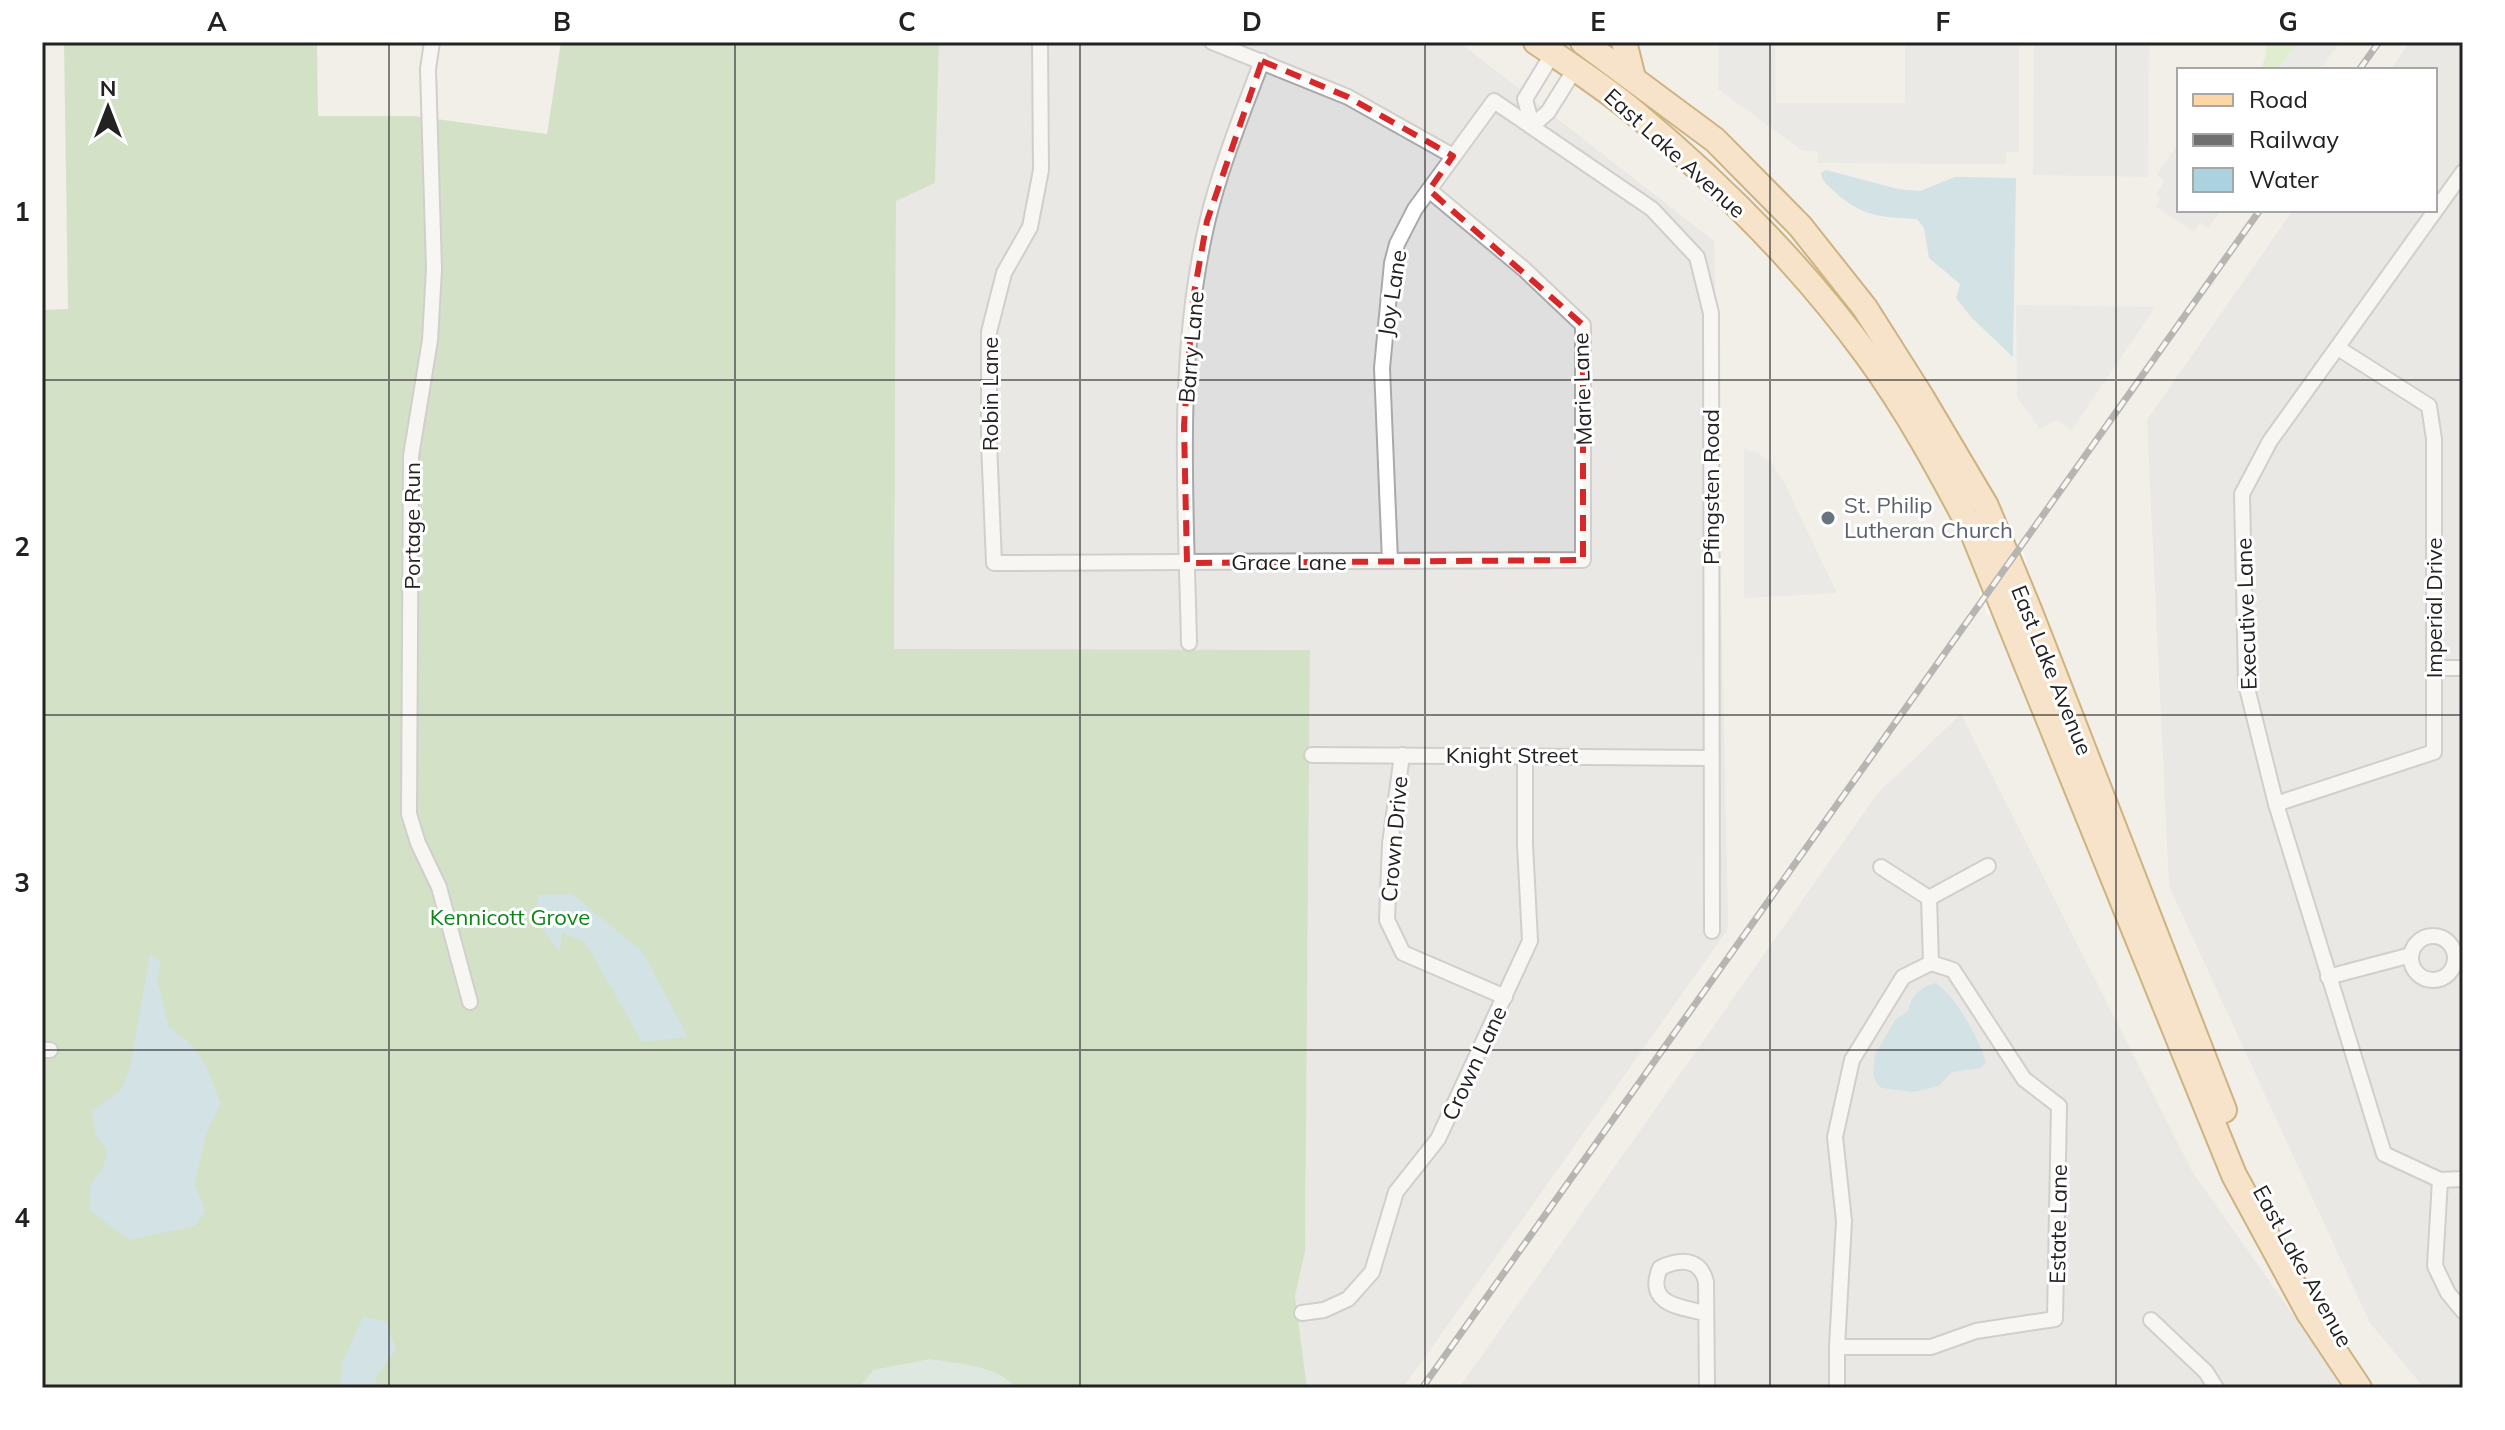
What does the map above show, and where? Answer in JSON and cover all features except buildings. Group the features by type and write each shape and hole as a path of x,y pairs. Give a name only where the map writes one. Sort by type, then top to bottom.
{"main road":[{"path":"1624,42 1633,78"},
{"name":"East Lake Avenue","path":"1587,44 1715,140 1800,226 1865,308 1986,506 2237,1144 2313,1292 2377,1388"},
{"name":"East Lake Avenue","path":"1545,48 1635,112 1755,225 1807,281 1866,354 1942,473 1973,533 1997,590 2234,1175 2309,1313 2359,1388"}],"street":[{"name":"Portage Run","path":"432,42 428,69 434,269 430,340 411,456 409,814 418,843 439,887 470,1002"},
{"name":"Robin Lane","path":"994,563 989,332 1004,273 1030,227 1041,170 1040,42"},
{"path":"1212,42 1348,97 1453,156"},
{"path":"1545,48 1525,99 1532,126 1548,112 1575,69"},
{"name":"Barry Lane","path":"1189,643 1184,426 1193,299 1207,221 1262,61"},
{"name":"Joy Lane","path":"1390,561 1382,368 1392,263 1397,244 1415,209 1494,101 1532,126"},
{"name":"Pfingsten Road","path":"1532,126 1652,209 1697,257 1711,313 1712,931"},
{"name":"Executive Lane","path":"2437,209 2463,172"},
{"name":"Marie Lane","path":"1429,190 1524,269 1583,325 1583,560"},
{"name":"Executive Lane","path":"2435,212 2270,441 2242,494 2246,684 2276,804 2384,1154 2440,1180"},
{"name":"Imperial Drive","path":"2276,804 2434,752 2434,439 2429,406 2338,348"},
{"name":"Grace Lane","path":"994,563 1583,560"},
{"path":"2434,668 2463,668"},
{"name":"Knight Street","path":"1312,755 1711,758"},
{"name":"Crown Drive","path":"1402,755 1390,844 1387,920 1403,953 1505,997"},
{"name":"Crown Lane","path":"1302,1313 1324,1310 1348,1299 1372,1272 1396,1192 1438,1139 1530,941 1525,755"},
{"path":"1929,898 1988,866"},
{"path":"1881,867 1929,898"},
{"path":"1837,1388 1844,1221 1835,1137 1852,1060 1903,977 1931,963 1929,898"},
{"path":"2328,977 2411,955"},
{"name":"Estate Lane","path":"1837,1347 1931,1347 1976,1331 2055,1319 2059,1106 2024,1079 1953,970 1931,963"},
{"path":"2463,1179 2440,1180 2435,1266 2448,1293 2463,1311"},
{"path":"1705,1313 1707,1388"},
{"path":"2151,1320 2206,1372 2216,1388"}],"highlighted area":[{"path":"1262,61 1348,97 1453,156 1429,190 1583,325 1583,560 1187,563 1184,426 1193,299 1207,221"}],"shaded area":[{"path":"939,42 1459,42 1714,241 1728,929 1403,1388 1307,1388 1295,1296 1305,1252 1310,650 894,650 896,200 935,183"},
{"path":"1719,42 1775,42 1776,103 1905,103 1905,42 2019,42 2019,152 2006,152 2006,164 1818,163 1818,151 1803,151 1718,89"},
{"path":"2034,42 2149,42 2148,177 2033,175"},
{"path":"2298,42 2340,42 2321,68 2279,68"},
{"path":"2410,42 2463,42 2463,1388 2424,1388 2370,1323 2169,886 2147,420 2292,212 2437,212 2437,68 2391,68"},
{"path":"2177,146 2177,212 2220,212 2208,228 2200,222 2194,232 2156,207 2160,198 2156,194 2165,181 2157,174"},
{"path":"2016,305 2155,307 2072,430 2056,420 2040,429 2017,397"},
{"path":"1744,449 1758,453 1771,462 1783,480 1837,593 1744,598"},
{"path":"1961,714 2193,1173 2345,1388 1459,1388 1877,794"}],"green space":[{"name":"Kennicott Grove","path":"64,42 317,42 318,116 414,116 547,134 561,42 939,42 935,183 896,201 894,649 1310,650 1305,1252 1295,1296 1307,1388 42,1388 42,310 68,309"},
{"path":"2266,42 2298,42 2279,68 2262,68"},
{"path":"930,1359 988,1370 999,1374 1017,1388 859,1388 873,1370"}],"water":[{"path":"1826,170 1898,189 1920,191 1955,177 2016,178 2013,357 1956,298 1960,284 1929,258 1924,228 1917,219 1883,216 1854,206 1824,181 1821,173"},
{"path":"572,894 642,951 688,1037 642,1042 585,942 562,933 560,952 538,924 538,895"},
{"path":"150,954 161,962 157,979 169,1027 190,1044 203,1060 221,1104 207,1131 195,1184 205,1211 195,1226 129,1240 90,1210 90,1185 103,1167 107,1150 96,1136 92,1111 121,1090 130,1067"},
{"path":"1936,983 1952,998 1966,1019 1986,1062 1981,1068 1952,1072 1939,1086 1913,1092 1882,1088 1873,1074 1875,1054 1896,1019 1908,1011 1918,992"},
{"path":"363,1317 386,1321 396,1349 376,1377 377,1388 340,1388 342,1363"}],"pier":[{"path":"2018,538 2027,562 1988,617 1979,593"}],"railway":[{"path":"2360,68 2379,42"},
{"path":"1422,1388 2259,212"}],"place":[{"name":"St. Philip Lutheran Church","path":"1828,518"}]}
